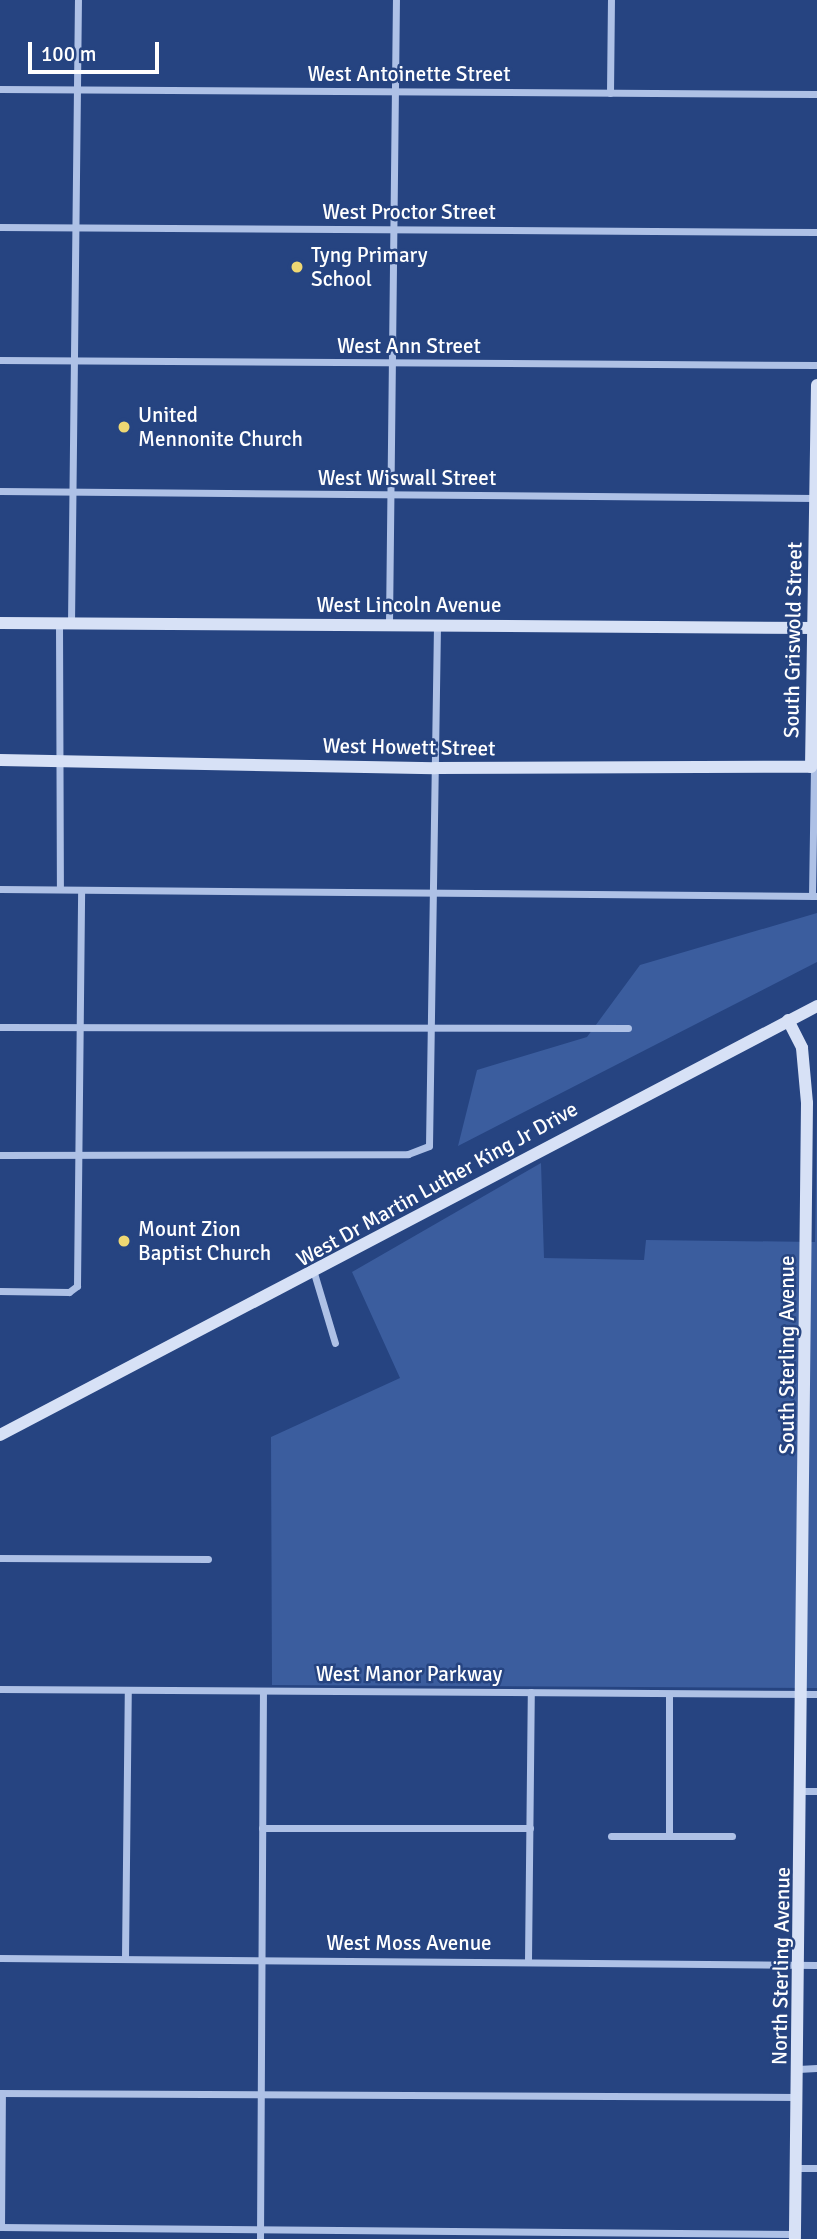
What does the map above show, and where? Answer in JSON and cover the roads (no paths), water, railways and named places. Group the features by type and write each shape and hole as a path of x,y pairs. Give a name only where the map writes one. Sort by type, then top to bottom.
{"main road":[{"name":"South Griswold Street","path":"814,767 814,498 817,386"},
{"name":"West Lincoln Avenue","path":"0,623 437,623 814,628"},
{"name":"West Howett Street","path":"0,760 435,768 814,767"},
{"name":"West Dr Martin Luther King Jr Drive","path":"0,1435 314,1273 817,1006"},
{"name":"South Sterling Avenue","path":"788,1020 802,1048 812,1103 811,1694"},
{"name":"North Sterling Avenue","path":"795,2237 803,1791 811,1694"}],"street":[{"path":"60,890 60,761 73,493 78,0"},
{"path":"389,623 396,0"},
{"path":"610,93 611,0"},
{"name":"West Antoinette Street","path":"0,89 817,94"},
{"name":"West Proctor Street","path":"0,227 817,232"},
{"name":"West Ann Street","path":"0,360 817,365"},
{"name":"West Wiswall Street","path":"0,491 814,498"},
{"path":"0,1155 408,1154 428,1148 433,1132 437,623"},
{"name":"South Griswold Street","path":"814,767 815,896"},
{"path":"0,889 435,897 815,896"},
{"path":"0,1291 74,1290 81,1028 81,890"},
{"path":"0,1027 433,1031 628,1028"},
{"path":"314,1273 335,1343"},
{"path":"0,1558 208,1559"},
{"name":"West Manor Parkway","path":"0,1689 811,1694"},
{"path":"125,1958 128,1690"},
{"path":"260,2239 263,1691"},
{"path":"528,1961 531,1692"},
{"path":"669,1694 669,1836"},
{"path":"803,1791 817,1791"},
{"path":"262,1828 530,1828"},
{"path":"611,1836 732,1836"},
{"name":"West Moss Avenue","path":"0,1958 817,1965"},
{"path":"799,2069 817,2068"},
{"path":"795,2237 400,2228 0,2227 1,2093 797,2097"},
{"path":"798,2168 817,2168"},
{"path":"400,2228 400,2239"}],"place":[{"name":"Tyng Primary School","path":"297,267"},
{"name":"United Mennonite Church","path":"124,427"},
{"name":"Mount Zion Baptist Church","path":"124,1241"}]}
